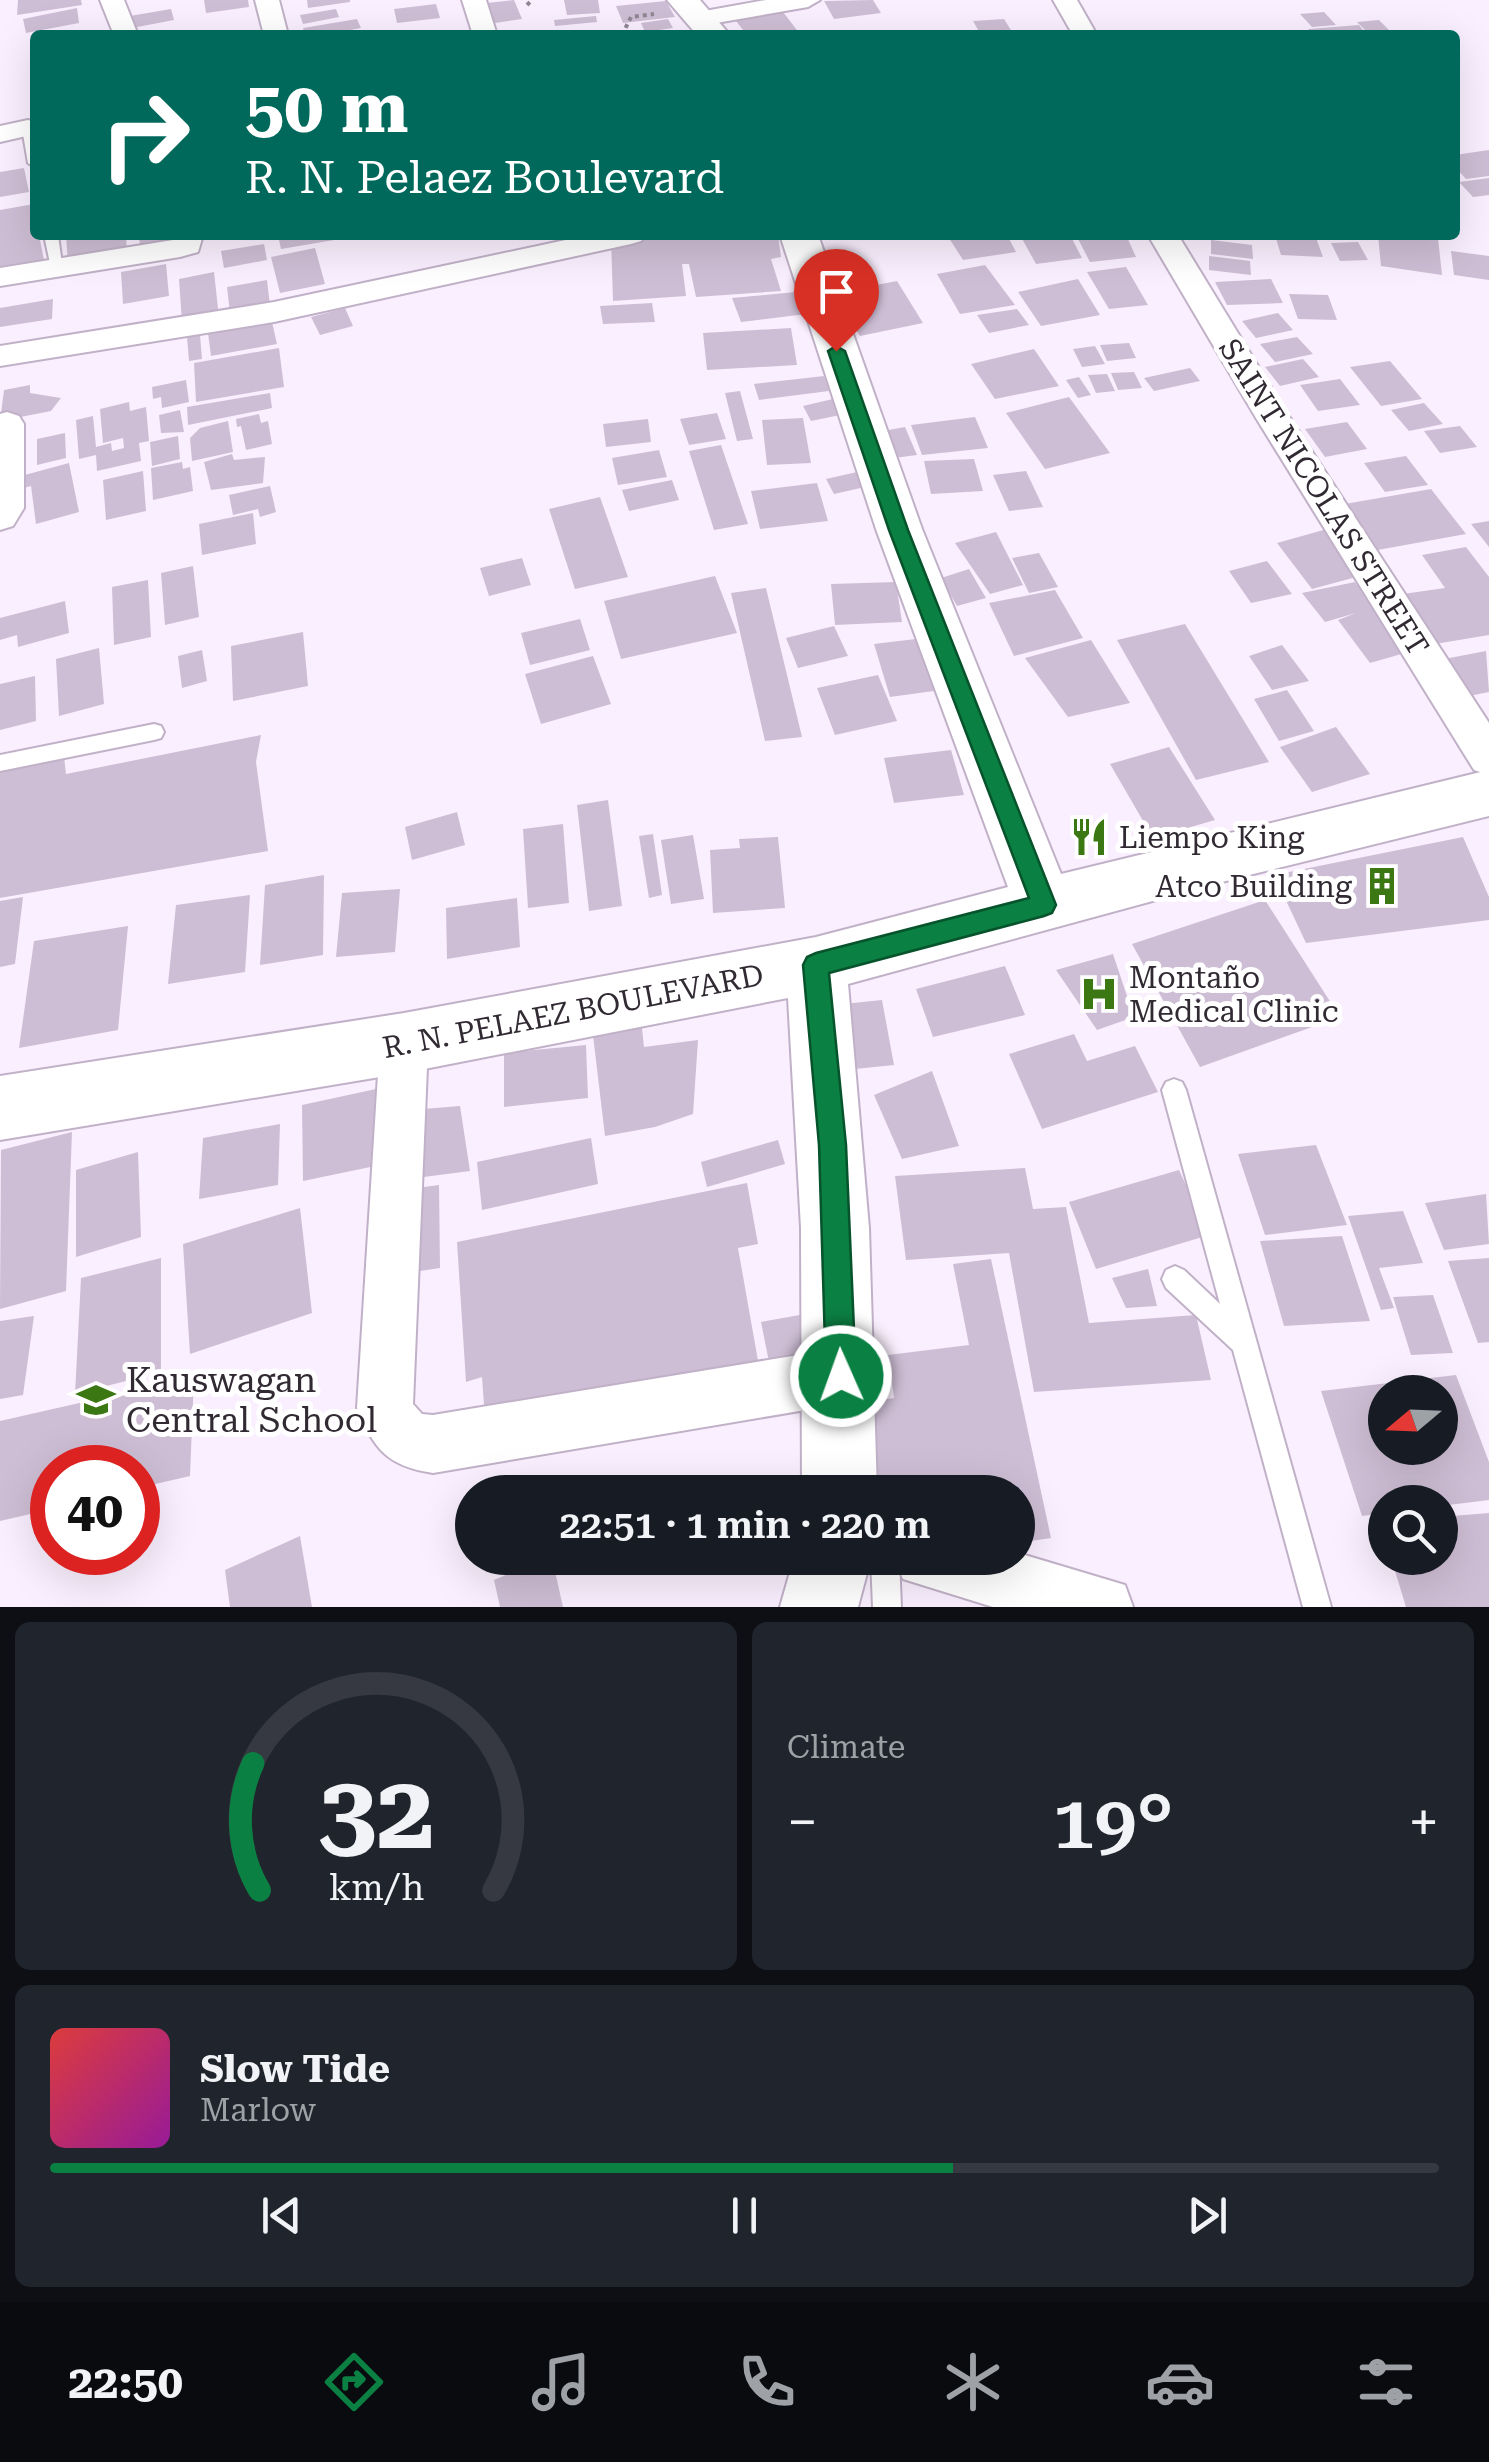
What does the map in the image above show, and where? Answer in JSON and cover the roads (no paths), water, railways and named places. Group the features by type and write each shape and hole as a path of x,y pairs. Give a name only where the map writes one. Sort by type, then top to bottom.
{"street":[{"path":"112,0 124,30"},
{"path":"267,0 275,30"},
{"path":"474,0 483,30"},
{"path":"699,18 808,0"},
{"path":"1065,0 1082,30"},
{"path":"0,276 180,248 188,246 188,240"},
{"path":"0,356 274,312 608,240"},
{"path":"801,240 899,530 1044,905"},
{"name":"SAINT NICOLAS STREET","path":"1166,240 1253,386 1489,758"},
{"path":"0,518 6,508 7,424"},
{"name":"R. N. PELAEZ BOULEVARD","path":"0,1108 404,1044 816,965 1238,852 1489,793"},
{"path":"816,965 832,1145 841,1376 840,1475"},
{"path":"404,1044 385,1408 394,1429 409,1441 432,1444 841,1376"},
{"path":"819,1607 829,1575"},
{"path":"986,1575 1102,1607"}],"lane":[{"path":"14,131 30,155"},
{"path":"52,240 58,268"},
{"path":"0,763 154,732"},
{"path":"1174,1090 1317,1607"},
{"path":"1175,1279 1244,1343"},
{"path":"886,1575 887,1607"}],"place":[{"name":"Liempo King","path":"1089,837"},
{"name":"Atco Building","path":"1382,886"},
{"name":"Montaño Medical Clinic","path":"1099,994"},
{"name":"Kauswagan Central School","path":"96,1400"}]}
